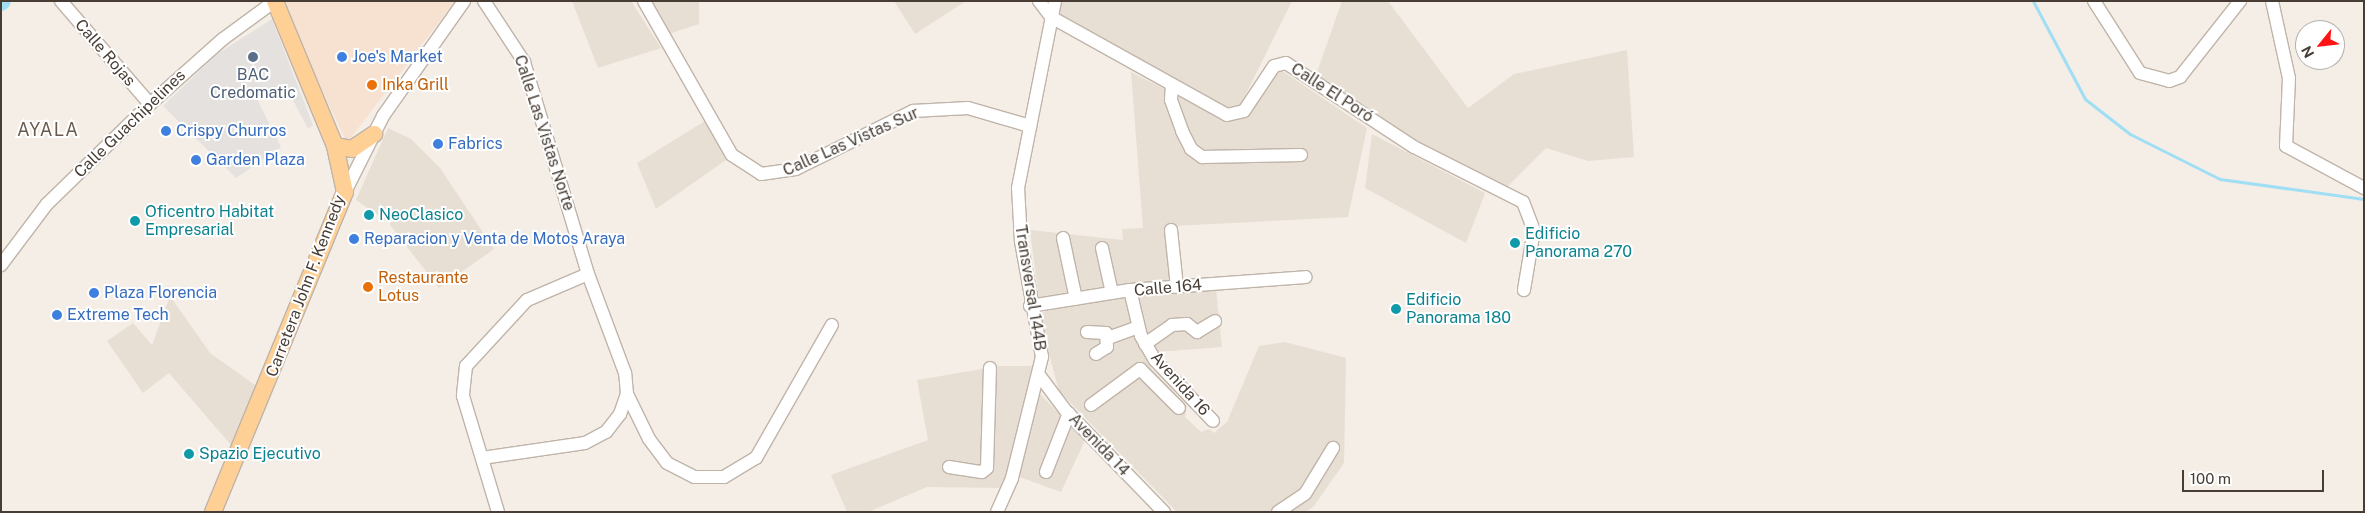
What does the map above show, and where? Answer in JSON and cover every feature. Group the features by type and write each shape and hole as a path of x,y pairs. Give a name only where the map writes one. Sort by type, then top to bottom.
{"main road":[{"name":"Carretera John F. Kennedy","path":"213,512 345,192 335,146 275,1"},
{"path":"335,146 352,149 374,134"}],"street":[{"name":"Calle Rojas","path":"61,1 150,104"},
{"name":"Calle Guachipelines","path":"1,265 47,204 150,104 223,39 275,1"},
{"path":"345,192 374,134 464,1"},
{"name":"Calle Las Vistas Norte","path":"484,1 524,62 588,274 618,346 627,394 648,439 666,463 695,477 724,477 756,458 832,325"},
{"name":"Calle Las Vistas Sur","path":"644,1 732,155 761,174 796,169 922,109 968,108 1030,126"},
{"path":"1040,1 1050,17"},
{"name":"Transversal 144B","path":"997,512 1012,478 1042,357 1030,306 1018,188 1050,17 1055,1"},
{"path":"2094,1 2140,72 2169,81 2180,77 2240,1"},
{"path":"2272,1 2289,78 2286,146 2364,188"},
{"name":"Calle El Poró","path":"1050,17 1172,85 1233,115 1244,111 1274,66 1286,63 1414,147 1523,202 1534,230 1524,290"},
{"path":"1172,85 1171,100 1182,131 1191,149 1202,157 1301,155"},
{"path":"1171,230 1177,287"},
{"path":"1063,238 1076,299"},
{"path":"1102,248 1112,293"},
{"path":"498,512 463,396 466,366 527,300 588,274"},
{"name":"Calle 164","path":"1030,306 1130,290 1306,277"},
{"name":"Avenida 16","path":"1130,290 1138,327 1145,344 1184,393 1213,421"},
{"path":"1145,344 1172,325 1186,324 1197,332 1215,321"},
{"path":"1108,338 1138,327"},
{"path":"1087,332 1103,330 1108,338 1107,347 1096,354"},
{"path":"949,467 982,472 987,468 990,368"},
{"path":"1091,405 1140,369 1176,405 1184,393"},
{"name":"Avenida 14","path":"1039,375 1069,413 1164,512"},
{"path":"482,458 597,439 613,425 627,394"},
{"path":"1046,472 1069,413"},
{"path":"1278,512 1304,494 1333,448"}],"shaded area":[{"path":"280,1 455,1 347,143"},
{"path":"572,1 631,1 661,48 598,68"},
{"path":"650,1 699,1 699,24 669,34"},
{"path":"894,1 966,1 915,34"},
{"path":"1060,1 1292,1 1240,106 1229,109 1056,14"},
{"path":"1342,1 1388,1 1468,108 1514,74 1627,50 1634,157 1588,161 1546,148 1505,189 1409,138 1316,75"},
{"path":"272,19 313,125 308,129 285,85 257,99 281,147 236,178 163,106 217,54"},
{"path":"1278,68 1367,128 1348,217 1173,226 1179,283 1039,301 1030,230 1123,240 1122,229 1143,228 1131,72 1229,122 1249,114"},
{"path":"705,121 729,158 656,209 637,163"},
{"path":"388,128 411,139 440,168 494,249 439,288 387,221 356,200"},
{"path":"1372,134 1485,193 1466,243 1365,188"},
{"path":"1216,289 1222,347 1157,352 1142,324 1136,293"},
{"path":"1127,294 1136,336 1152,369 1187,406 1185,417 1201,432 1209,429 1214,433 1227,422 1259,346 1285,342 1346,358 1344,463 1314,506 1306,512 1177,512 1059,391 1038,313"},
{"path":"170,296 210,353 259,388 231,445 169,373 143,393 107,341 133,323 152,345"},
{"path":"1000,366 1035,366 1003,488 927,487 868,512 847,512 831,475 928,440 917,380"},
{"path":"1040,394 1085,440 1061,492 1017,476"}],"waterway":[{"path":"2033,1 2085,99 2130,134 2220,179 2364,199"}],"place":[{"name":"BAC Credomatic","path":"253,57"},
{"name":"Joe's Market","path":"342,57"},
{"name":"Inka Grill","path":"372,85"},
{"name":"Crispy Churros","path":"166,131"},
{"name":"Fabrics","path":"438,144"},
{"name":"Garden Plaza","path":"196,160"},
{"name":"NeoClasico","path":"369,215"},
{"name":"Oficentro Habitat Empresarial","path":"135,221"},
{"name":"Reparacion y Venta de Motos Araya","path":"354,239"},
{"name":"Edificio Panorama 270","path":"1515,243"},
{"name":"Restaurante Lotus","path":"368,287"},
{"name":"Plaza Florencia","path":"94,293"},
{"name":"Edificio Panorama 180","path":"1396,309"},
{"name":"Extreme Tech","path":"57,315"},
{"name":"Spazio Ejecutivo","path":"189,454"}],"district":[{"name":"AYALA","path":"48,130"}]}
